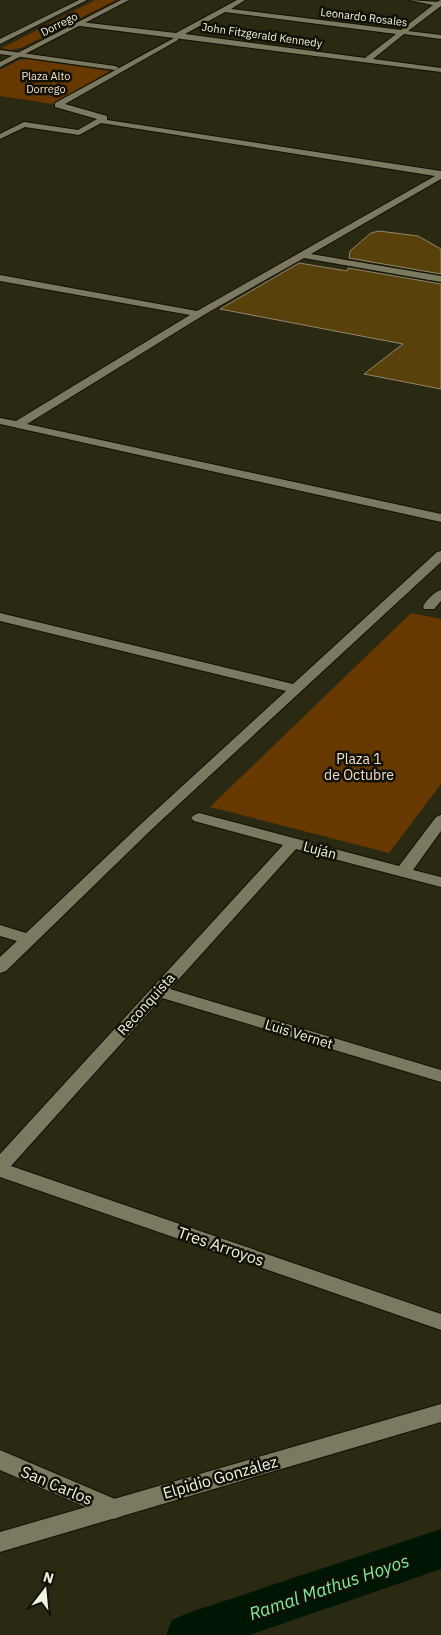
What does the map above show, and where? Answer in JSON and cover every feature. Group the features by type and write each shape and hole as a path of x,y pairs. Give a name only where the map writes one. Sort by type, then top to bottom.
{"street":[{"name":"Dorrego","path":"0,42 84,0"},
{"name":"Dorrego","path":"0,65 126,0"},
{"path":"0,137 24,124 79,133 104,118 58,105 242,0"},
{"path":"412,0 441,3"},
{"path":"367,60 441,3"},
{"name":"Leonardo Rosales","path":"225,10 441,37"},
{"name":"John Fitzgerald Kennedy","path":"80,24 441,70"},
{"path":"0,52 116,68"},
{"path":"100,120 441,175"},
{"path":"17,425 198,314 441,175"},
{"path":"302,255 441,279"},
{"path":"0,278 198,314"},
{"path":"0,421 441,518"},
{"path":"0,967 147,826 441,555"},
{"path":"435,607 441,594"},
{"path":"0,617 295,690"},
{"name":"Luján","path":"199,818 441,882"},
{"path":"403,872 441,820"},
{"name":"Reconquista","path":"0,1166 293,843"},
{"path":"0,930 29,939"},
{"name":"Luis Vernet","path":"157,991 441,1076"},
{"name":"Tres Arroyos","path":"0,1170 441,1322"},
{"name":"Elpidio González","path":"0,1542 441,1413"},
{"name":"San Carlos","path":"0,1460 114,1509"}],"green space":[{"path":"95,0 116,0 21,48 9,50 2,48"},
{"name":"Plaza Alto Dorrego","path":"26,59 110,71 53,104 0,96 0,70 19,60"},
{"name":"Plaza 1 de Octubre","path":"411,613 441,619 441,784 389,853 210,807"}],"building":[{"path":"379,231 418,236 441,249 441,274 349,258 350,251 371,233"},
{"path":"299,263 347,271 348,268 441,284 441,389 364,374 403,344 220,309"}],"waterway":[{"name":"Ramal Mathus Hoyos","path":"188,1635 441,1549"}]}
